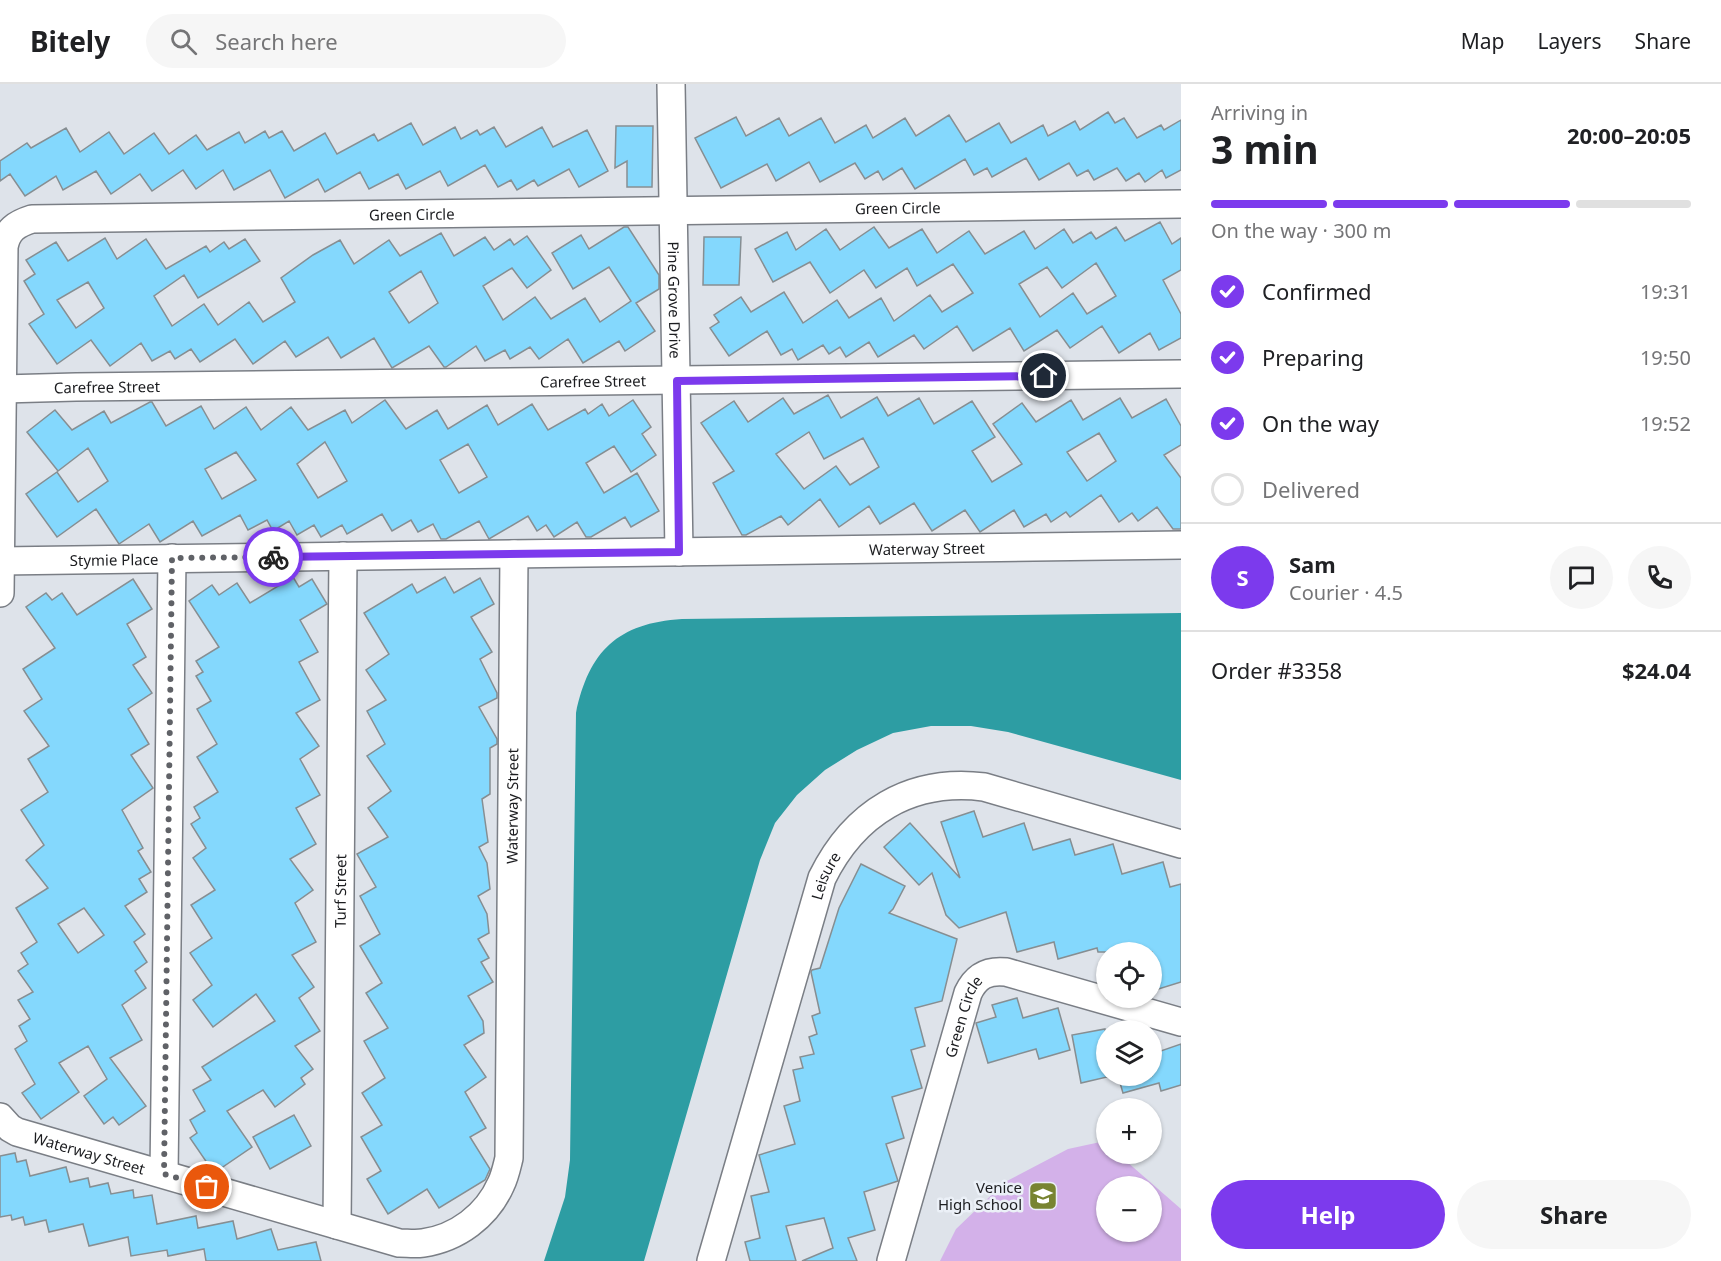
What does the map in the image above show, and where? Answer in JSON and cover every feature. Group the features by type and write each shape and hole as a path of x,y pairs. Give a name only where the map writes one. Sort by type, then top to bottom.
{"street":[{"name":"Pine Grove Drive","path":"671,84 679,552"},
{"name":"Green Circle","path":"0,592 4,247 12,228 22,222 32,219 1181,204"},
{"name":"Carefree Street","path":"3,389 88,386 1181,374"},
{"name":"Waterway Street","path":"2,1119 17,1132 399,1243 421,1243 443,1238 463,1229 482,1215 494,1199 502,1183 509,1158 514,554 1181,545"},
{"name":"Stymie Place","path":"0,561 514,554"},
{"name":"Turf Street","path":"337,1225 343,556"},
{"path":"164,1174 172,558"},
{"name":"Leisure","path":"711,1261 822,879 831,859 846,839 865,820 884,806 924,789 967,785 984,787 1181,844"},
{"name":"Green Circle","path":"891,1261 968,993 973,983 983,974 996,971 1006,972 1181,1022"}],"shaded area":[{"name":"Venice High School","path":"1096,1143 1096,1164 1129,1164 1143,1176 1096,1176 1096,1242 1162,1242 1162,1192 1181,1209 1181,1261 940,1261 956,1229 1005,1182 1068,1149"}],"water":[{"path":"1181,613 1181,780 1008,732 971,726 931,726 893,733 857,750 825,770 797,795 775,823 760,860 644,1261 544,1261 565,1197 570,1160 576,713 589,673 598,657 610,644 640,627 682,619"}],"building":[{"path":"1108,112 1115,123 1124,118 1137,138 1161,125 1164,130 1181,120 1181,170 1166,178 1162,170 1145,182 1139,173 1126,181 1117,168 1094,180 1088,170 1077,176 1069,163 1039,180 1026,158 992,177 987,168 974,175 965,159 915,189 902,168 883,180 878,171 865,179 855,163 820,182 809,162 776,181 767,164 721,188 695,138 736,117 746,136 779,118 789,136 821,118 835,143 866,125 873,138 905,118 916,136 949,115 966,142 999,123 1011,143 1043,125 1048,136 1075,121 1080,130"},
{"path":"411,123 423,145 455,127 461,139 477,130 480,135 494,127 506,147 542,127 553,147 587,130 608,171 579,187 569,169 538,186 534,180 517,190 511,180 498,187 485,165 448,186 440,171 406,189 398,174 369,189 360,172 325,192 318,179 285,198 270,170 234,190 223,170 196,189 183,170 152,191 140,174 111,194 96,171 63,190 56,176 25,196 10,174 0,181 0,161 27,143 31,148 66,128 80,152 109,132 124,154 154,133 169,154 196,135 207,150 239,132 245,143 265,131 269,138 282,131 294,151 325,133 337,154 374,134 378,141"},
{"path":"616,126 653,126 652,187 627,187 627,161 615,168"},
{"path":"1160,222 1172,244 1181,238 1181,270 1163,280 1181,314 1181,338 1159,350 1150,333 1119,353 1102,326 1070,348 1057,330 1024,351 1010,328 973,351 957,326 924,349 914,335 878,357 869,342 846,357 840,347 829,354 823,345 798,360 792,349 781,355 767,331 729,356 710,328 719,322 714,315 741,297 751,312 784,292 803,323 837,300 849,318 881,298 894,321 930,295 942,312 973,293 953,264 917,286 907,268 876,288 864,270 830,293 810,262 773,282 755,249 787,232 796,250 826,229 840,250 874,227 889,248 922,229 937,253 969,231 985,254 1024,231 1035,249 1064,229 1073,243 1091,232 1096,239 1116,227 1125,241","holes":["1096,263 1116,296 1087,314 1073,293 1040,317 1019,284 1047,267 1062,288"]},
{"path":"624,227 628,227 659,275 659,289 636,303 655,331 625,351 619,341 583,363 568,339 539,359 530,347 510,359 505,350 485,361 476,346 446,367 429,346 392,368 374,338 341,358 328,337 296,357 285,341 253,364 235,339 200,362 191,349 175,359 170,351 152,361 141,343 110,366 91,340 57,364 29,324 44,314 24,281 35,274 26,260 56,242 68,261 105,238 117,259 146,239 166,269 206,246 210,252 224,242 229,249 245,239 260,261 198,298 184,275 154,296 172,326 204,304 218,325 249,302 263,322 295,302 281,278 313,255 340,240 354,264 389,240 400,256 441,233 454,256 485,237 494,250 510,239 514,245 527,236 551,270 527,288 512,268 483,286 503,320 535,297 551,319 585,298 600,322 631,301 609,267 573,289 552,253 581,235 589,249","holes":["421,271 438,303 409,323 389,292","88,282 104,308 76,328 57,300"]},
{"path":"704,237 741,237 739,285 703,285"},
{"path":"828,395 841,418 877,397 888,416 919,398 934,424 972,401 995,437 972,451 992,482 1022,464 993,424 1022,403 1036,422 1071,400 1083,420 1120,398 1132,418 1166,399 1181,426 1181,445 1164,455 1181,478 1181,529 1173,529 1157,507 1138,521 1132,513 1119,522 1101,495 1070,517 1066,512 1051,522 1046,514 1024,527 1014,510 980,532 965,510 932,531 914,503 880,524 869,506 839,527 820,499 788,525 781,516 742,535 713,483 734,471 701,423 734,401 748,422 783,398 794,414","holes":["809,432 824,459 863,438 879,467 850,485 836,466 804,489 776,454","1099,433 1116,461 1087,481 1067,452"]},
{"path":"385,400 406,429 437,410 448,429 487,405 498,425 532,404 548,430 585,409 588,414 602,404 609,416 633,400 651,427 642,434 656,455 631,472 614,446 586,463 604,493 637,473 659,511 631,527 625,517 591,537 586,537 577,522 554,537 546,525 537,531 528,516 489,539 479,521 446,539 441,539 433,524 418,532 411,520 392,531 382,514 347,534 342,525 321,537 314,525 297,535 289,521 273,531 267,520 248,530 240,515 202,536 193,521 160,542 149,524 119,544 96,509 57,537 26,494 57,472 78,502 108,481 88,448 58,471 27,432 55,410 72,430 104,411 111,423 150,402 166,426 201,406 214,429 246,407 261,430 291,407 308,430 345,410 352,423","holes":["325,442 347,481 318,498 297,464","468,444 487,477 459,493 440,460","236,452 256,480 222,499 205,469"]},
{"path":"293,577 299,587 312,579 327,604 300,620 318,652 299,662 320,700 296,713 319,746 300,759 320,795 296,808 316,844 290,859 313,890 295,903 316,942 292,955 314,987 299,998 320,1031 295,1046 313,1069 301,1078 305,1084 275,1107 263,1090 227,1111 252,1147 214,1173 190,1138 197,1133 190,1120 205,1111 193,1090 211,1080 202,1067 275,1021 256,994 213,1027 193,1000 212,985 190,953 212,938 191,905 215,890 193,858 206,848 191,824 200,818 194,807 218,792 197,757 217,744 197,709 211,701 196,676 203,672 196,661 219,647 189,601 212,585 219,595 237,583 250,603"},
{"path":"445,577 454,593 480,578 494,604 471,617 492,652 480,659 497,693 497,698 479,707 497,739 497,744 490,748 490,794 482,799 488,842 479,847 487,863 490,889 478,896 487,914 489,933 478,939 489,958 481,962 493,982 468,996 483,1021 484,1033 464,1045 486,1077 465,1092 486,1128 470,1137 490,1169 485,1180 439,1208 427,1189 388,1214 367,1179 381,1171 361,1137 382,1125 362,1093 385,1078 364,1041 388,1028 366,993 382,983 360,946 380,934 360,896 376,887 357,854 388,837 368,808 391,791 367,756 385,744 367,711 386,700 366,670 389,654 364,613 412,584 417,593"},
{"path":"133,579 152,609 127,624 146,657 133,665 152,693 128,709 149,744 131,755 153,788 122,810 143,848 138,851 151,872 139,879 147,892 125,906 145,934 134,942 147,962 135,971 146,988 122,1005 142,1040 110,1058 146,1106 119,1125 113,1117 104,1124 84,1096 107,1079 88,1046 59,1063 79,1092 41,1119 22,1093 35,1084 15,1049 27,1041 19,1026 30,1019 18,1000 33,992 18,971 28,964 21,953 37,942 16,908 48,888 26,860 44,845 21,810 48,792 28,759 49,746 24,711 42,699 23,669 55,648 26,607 46,593 52,600 62,593 77,615","holes":["84,908 104,935 78,953 58,924"]},
{"path":"974,811 983,837 1024,823 1033,850 1070,839 1075,855 1113,844 1122,874 1163,862 1170,887 1181,884 1181,982 1162,988 1162,942 1096,942 1096,948 1058,959 1054,942 1017,952 1006,912 959,928 946,915 932,873 919,885 884,847 910,823 960,878 941,822"},
{"path":"861,864 905,886 889,913 957,939 942,1001 915,1008 925,1046 911,1050 922,1088 892,1097 904,1138 886,1144 898,1181 864,1192 875,1230 848,1238 857,1261 802,1261 833,1248 824,1218 786,1226 796,1261 750,1261 745,1242 760,1238 751,1196 769,1192 759,1155 795,1144 784,1106 800,1101 793,1070 803,1068 800,1057 814,1054 809,1037 817,1034 812,1016 820,1013 811,972 820,968 839,908"},
{"path":"1017,998 1023,1018 1058,1008 1070,1050 1039,1059 1036,1049 988,1063 976,1023 996,1017 992,1005"},
{"path":"1096,1031 1096,1080 1081,1083 1072,1035"},
{"path":"1181,1044 1181,1085 1161,1091 1160,1086 1162,1086 1162,1051"},
{"path":"1121,1086 1148,1086 1123,1093"},
{"path":"294,1115 311,1146 270,1169 253,1137"},
{"path":"15,1153 17,1162 26,1160 30,1176 66,1167 70,1182 88,1178 90,1187 108,1183 111,1194 133,1190 134,1198 152,1195 157,1224 196,1216 198,1228 233,1221 237,1239 271,1229 278,1250 316,1242 321,1261 206,1261 204,1249 168,1256 167,1250 131,1256 128,1237 89,1246 83,1224 49,1232 46,1220 25,1225 23,1217 12,1220 11,1215 0,1217 0,1156"}],"way so far":[{"path":"207,1187 164,1174 172,558 273,557"}],"place":[{"name":"Venice High School","path":"1043,1196"}],"route":[{"path":"273,557 679,552 677,381 1044,376"}]}
